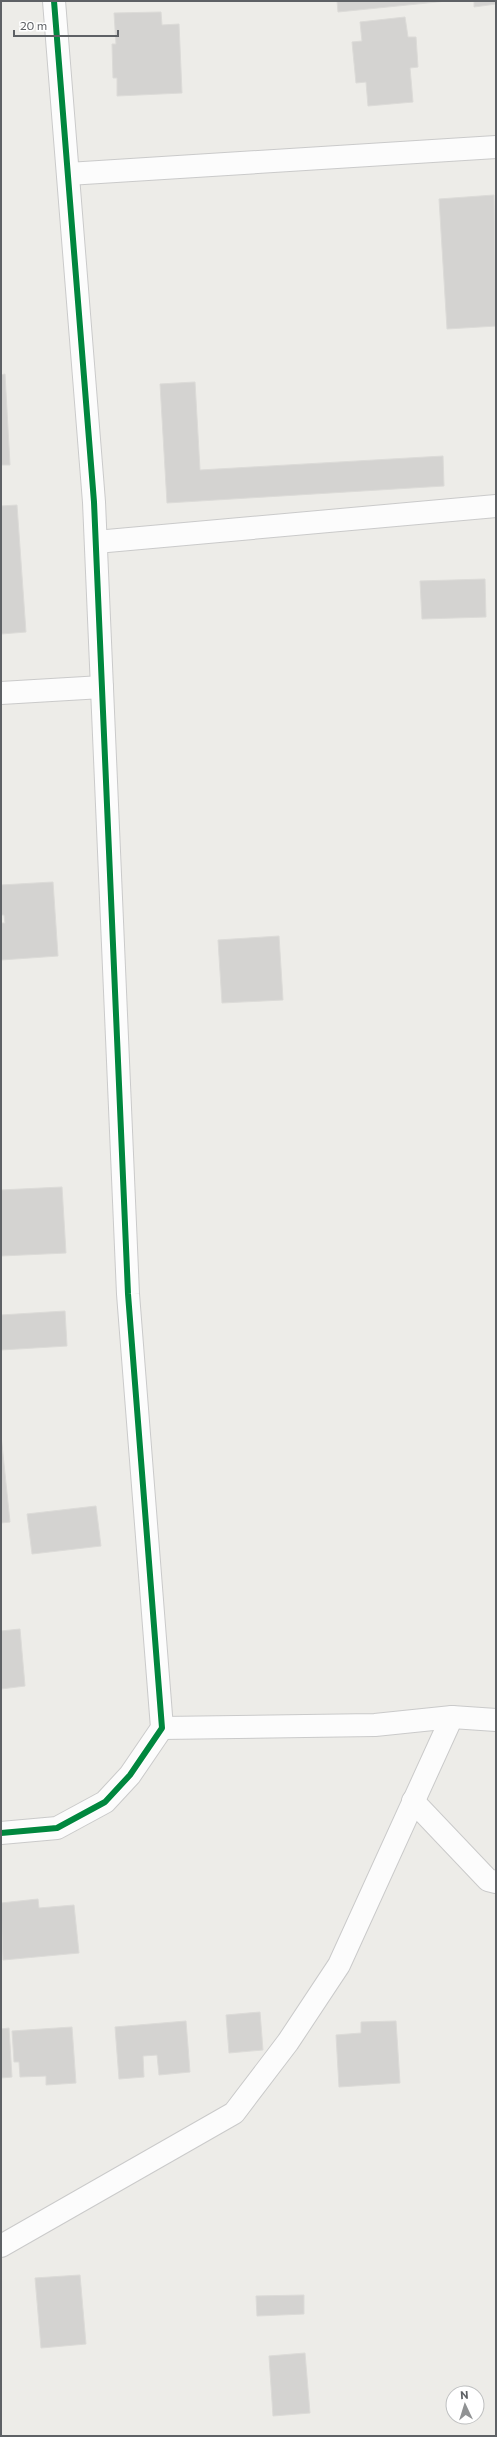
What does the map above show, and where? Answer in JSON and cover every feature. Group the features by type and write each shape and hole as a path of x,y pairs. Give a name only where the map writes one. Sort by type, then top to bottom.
{"street":[{"path":"1,1833 57,1828 105,1802 130,1776 162,1728 128,1294 96,542 54,1"},
{"path":"68,174 496,147"},
{"path":"96,542 496,506"},
{"path":"1,693 102,687"},
{"path":"162,1728 374,1725 452,1717 496,1720"},
{"path":"1,2246 234,2113 288,2042 339,1965 452,1717"},
{"path":"413,1801 488,1880 496,1882"}],"building":[{"path":"337,1 447,1 338,12"},
{"path":"474,1 496,1 496,4 474,7"},
{"path":"161,12 162,25 179,24 182,93 117,96 117,78 113,78 112,44 116,44 114,13"},
{"path":"405,17 408,37 416,37 418,67 410,68 413,102 368,106 366,82 356,83 352,42 362,41 360,22"},
{"path":"494,195 496,326 447,329 439,199"},
{"path":"5,374 10,465 1,465 1,375"},
{"path":"195,382 200,470 443,456 444,486 167,503 160,384"},
{"path":"17,505 26,632 1,634 1,506"},
{"path":"485,579 486,617 422,619 420,581"},
{"path":"53,882 58,956 1,960 1,923 5,923 4,915 1,915 1,885"},
{"path":"279,936 283,1000 222,1003 218,940"},
{"path":"62,1187 66,1253 1,1256 1,1190"},
{"path":"65,1311 67,1346 1,1350 1,1315"},
{"path":"1,1435 10,1522 1,1523"},
{"path":"96,1506 101,1546 32,1554 27,1514"},
{"path":"20,1629 25,1686 1,1689 1,1631"},
{"path":"38,1899 39,1908 74,1905 79,1953 3,1960 1,1903"},
{"path":"260,2012 263,2050 229,2053 226,2015"},
{"path":"186,2021 190,2072 159,2075 157,2055 143,2056 144,2077 119,2079 115,2027"},
{"path":"396,2021 400,2083 339,2087 336,2035 361,2033 361,2022"},
{"path":"72,2027 76,2083 46,2085 46,2076 20,2077 19,2062 14,2062 12,2031"},
{"path":"9,2028 12,2077 1,2078 1,2029"},
{"path":"80,2275 86,2344 41,2348 35,2278"},
{"path":"304,2295 304,2314 257,2316 256,2296"},
{"path":"305,2353 310,2413 273,2416 269,2356"}],"cycle path":[{"path":"1,1833 57,1828 105,1802 130,1775 162,1728 128,1294 94,502 54,1"}]}
